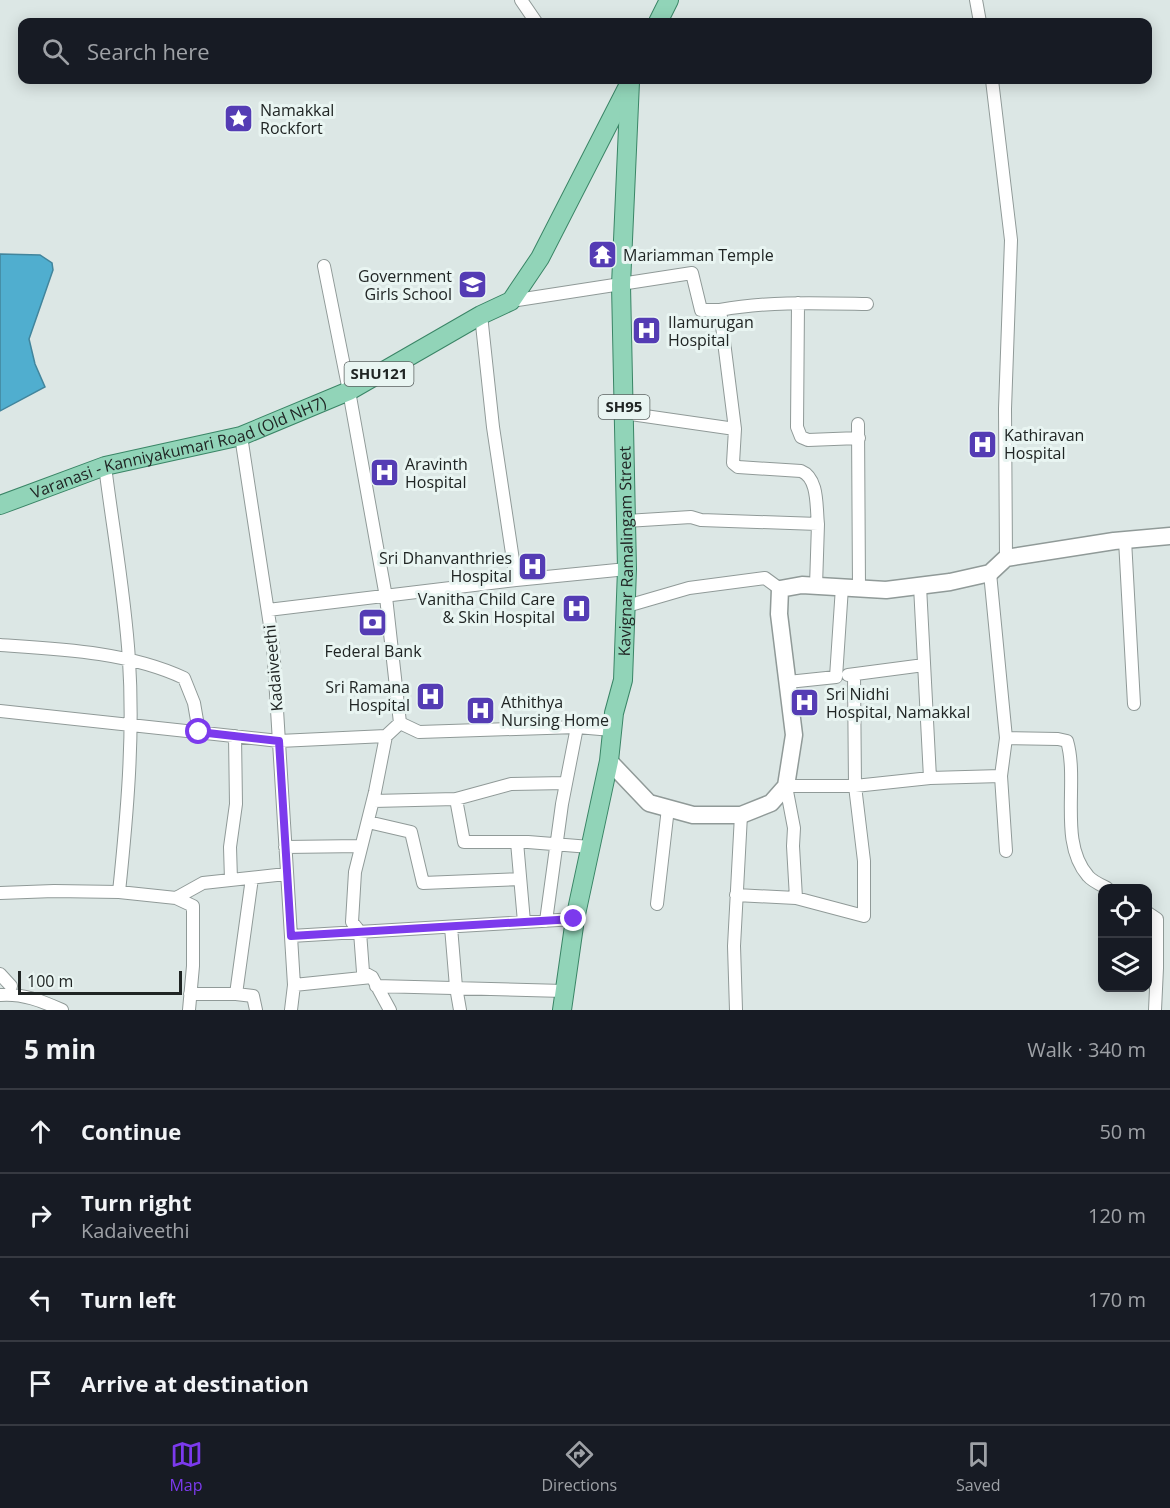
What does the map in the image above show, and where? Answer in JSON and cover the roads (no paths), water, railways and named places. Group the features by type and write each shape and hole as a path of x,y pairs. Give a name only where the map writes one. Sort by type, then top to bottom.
{"main road":[{"path":"660,18 669,0"},
{"path":"511,301 540,258 628,84"},
{"name":"Kavignar Ramalingam Street","path":"612,730 623,680 627,606 621,285 630,84"},
{"name":"Varanasi - Kanniyakumari Road (Old NH7)","path":"0,505 105,466 241,436 349,391 481,315 511,301"},
{"name":"SH95","path":"562,1010 574,919 609,760 612,730"}],"street":[{"path":"521,0 533,18"},
{"path":"976,0 979,18"},
{"path":"992,84 1011,240 1005,409 1006,558"},
{"path":"324,266 386,597 400,723"},
{"path":"511,301 692,273 701,310 798,303 867,304"},
{"path":"798,303 797,427 801,437 808,440 859,438"},
{"path":"720,310 735,429 734,463 738,467 801,471 807,473 813,481 818,524 816,586"},
{"path":"481,315 492,427 516,580"},
{"path":"624,413 735,429"},
{"path":"858,424 859,588"},
{"name":"Kadaiveethi","path":"241,436 273,645 294,985 291,1010"},
{"path":"105,466 129,659 131,724 119,892"},
{"path":"627,522 692,517 701,520 818,524"},
{"path":"627,606 689,588 765,578 780,589 802,585 886,590 920,586 990,573 1006,558 1125,540 1170,536"},
{"path":"1125,540 1134,704"},
{"path":"267,610 627,569"},
{"path":"990,573 1006,738 1001,776 1006,851"},
{"path":"920,586 930,778"},
{"path":"836,677 842,587"},
{"path":"780,589 779,614 794,735 786,786 794,828 796,898"},
{"path":"0,645 45,648 129,659 165,669 184,678 194,703 199,732"},
{"path":"788,682 924,664"},
{"path":"736,895 796,898 864,916 864,861 855,786 854,675"},
{"path":"0,711 279,741 386,735 400,723"},
{"path":"400,723 419,732 577,727 612,730"},
{"path":"546,921 566,783 577,727"},
{"path":"386,735 373,801 355,872 352,922 360,932 363,972 374,981 390,1010"},
{"path":"231,880 230,847 236,804 235,736"},
{"path":"1006,738 1067,741 1070,761 1073,850 1088,877 1100,884"},
{"path":"609,760 649,803 693,815 741,814 771,803 786,786 855,786 930,778 1001,776"},
{"path":"373,801 456,799 511,784 566,783"},
{"path":"456,799 464,842 517,842 590,847"},
{"path":"657,904 668,808"},
{"path":"736,1010 734,946 741,814"},
{"path":"368,822 411,832 423,883 520,879"},
{"path":"517,842 524,922"},
{"path":"285,847 362,846"},
{"path":"176,898 203,883 286,874"},
{"path":"236,994 252,878"},
{"path":"0,893 119,892 176,898 193,906 193,966 189,1010"},
{"path":"1152,916 1157,919 1164,968 1155,1010"},
{"path":"291,936 574,919"},
{"path":"451,927 460,1010"},
{"path":"0,974 11,986"},
{"path":"294,985 374,981 564,991"},
{"path":"0,995 10,994 40,1000 61,1010"},
{"path":"190,994 253,996 256,1010"}],"water":[{"path":"0,254 40,255 52,263 53,270 29,339 35,364 45,387 0,411"}],"place":[{"name":"Namakkal Rockfort","path":"239,119"},
{"name":"Mariamman Temple","path":"602,255"},
{"name":"Government Girls School","path":"473,285"},
{"name":"Ilamurugan Hospital","path":"647,331"},
{"name":"Kathiravan Hospital","path":"983,444"},
{"name":"Aravinth Hospital","path":"384,473"},
{"name":"Sri Dhanvanthries Hospital","path":"533,567"},
{"name":"Vanitha Child Care & Skin Hospital","path":"576,608"},
{"name":"Federal Bank","path":"373,623"},
{"name":"Sri Ramana Hospital","path":"431,696"},
{"name":"Sri Nidhi Hospital, Namakkal","path":"805,703"},
{"name":"Athithya Nursing Home","path":"480,711"}]}
